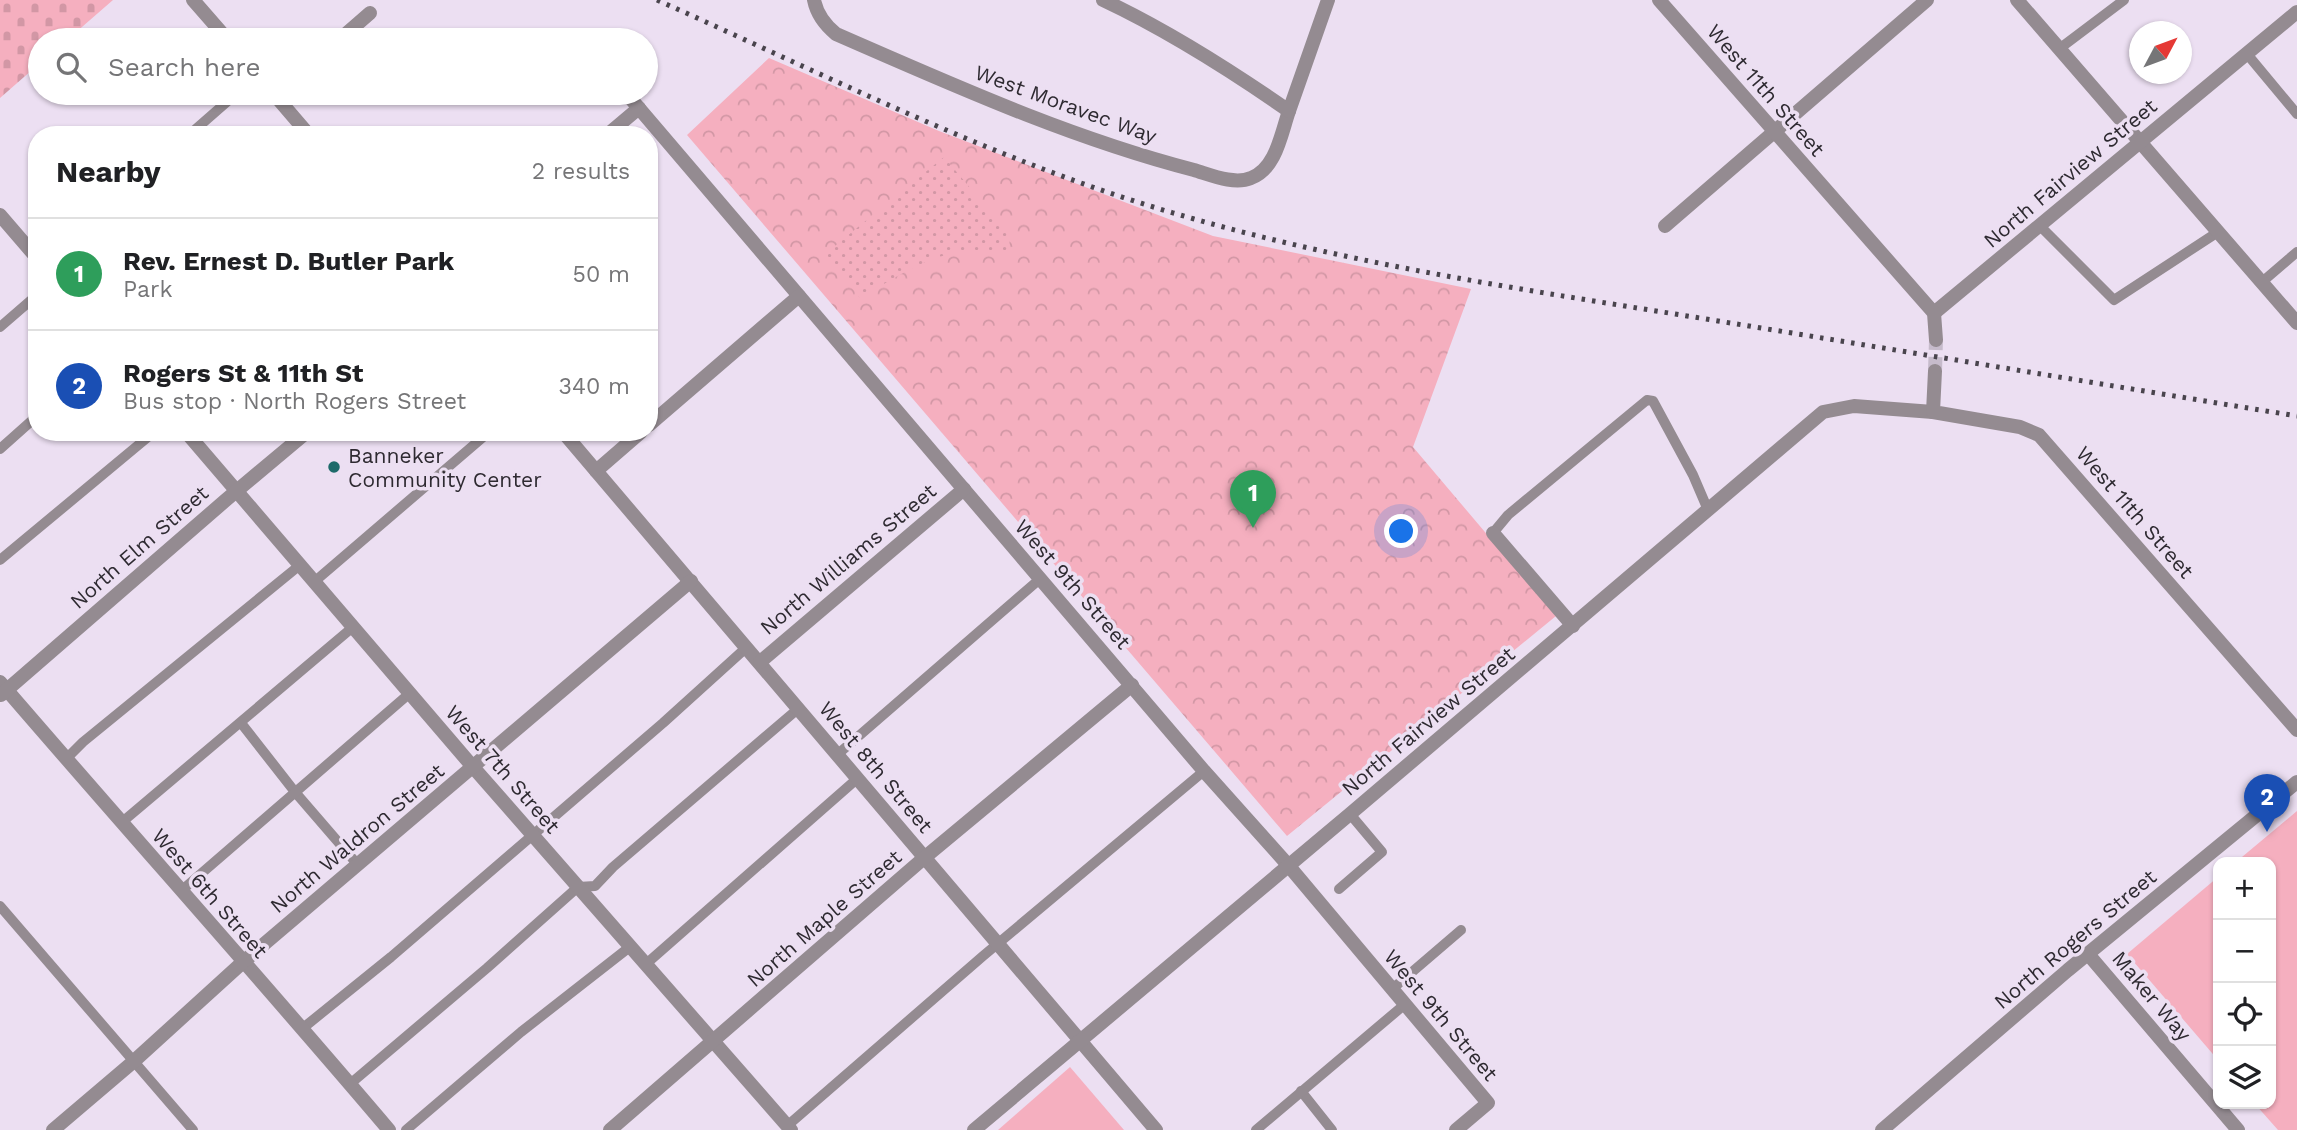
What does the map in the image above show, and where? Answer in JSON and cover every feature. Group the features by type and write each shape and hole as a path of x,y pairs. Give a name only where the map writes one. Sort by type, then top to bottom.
{"street":[{"path":"193,0 218,28"},
{"name":"West Moravec Way","path":"814,0 825,25 836,34 1013,111 1163,162 1234,181 1250,179 1270,164 1328,0"},
{"path":"1103,0 1224,66 1289,111"},
{"name":"West 11th Street","path":"1659,0 1934,313"},
{"path":"1665,226 1927,0"},
{"path":"2017,0 2297,323"},
{"name":"North Fairview Street","path":"1934,313 2297,12"},
{"path":"353,28 370,13"},
{"path":"285,105 302,126"},
{"name":"West 9th Street","path":"636,105 654,126"},
{"path":"618,126 639,108"},
{"name":"West 9th Street","path":"658,130 1204,771 1289,865 1488,1103 1456,1130"},
{"path":"0,215 28,248"},
{"path":"658,417 799,296"},
{"path":"1934,313 1936,340"},
{"path":"1933,412 1935,371"},
{"name":"North Fairview Street","path":"974,1130 1824,412 1854,405 1933,412"},
{"name":"West 11th Street","path":"1933,412 2020,427 2039,435 2297,730"},
{"name":"West 7th Street","path":"194,441 410,694 789,1128"},
{"name":"North Elm Street","path":"2,689 296,441"},
{"name":"West 8th Street","path":"571,441 1156,1130"},
{"path":"596,471 631,441"},
{"name":"North Williams Street","path":"760,662 964,489"},
{"path":"1493,533 1573,626"},
{"name":"North Waldron Street","path":"53,1130 134,1062 243,962 691,581"},
{"name":"North Maple Street","path":"614,1129 924,858 1132,685"},
{"name":"West 6th Street","path":"2,689 303,1028 389,1130"},
{"name":"North Rogers Street","path":"1891,1127 2088,954 2297,782"},
{"name":"Maker Way","path":"2088,954 2238,1130"}],"lane":[{"path":"2059,49 2124,0"},
{"path":"2247,54 2297,114"},
{"path":"199,126 223,105"},
{"path":"2040,226 2113,300 2218,232"},
{"path":"2262,282 2297,252"},
{"path":"0,327 28,303"},
{"path":"1493,533 1508,515 1647,400 1653,401 1693,475 1708,510"},
{"path":"0,449 28,424"},
{"path":"0,560 143,441"},
{"path":"314,582 478,441"},
{"path":"66,759 83,742 300,565"},
{"path":"838,754 1041,578"},
{"path":"121,823 353,627"},
{"path":"303,1028 391,957 663,723 747,647"},
{"path":"181,891 410,694"},
{"path":"350,1084 578,887 595,886 613,867 799,708"},
{"path":"241,723 295,792 358,865"},
{"path":"789,1128 998,944 1204,771"},
{"path":"646,964 858,778"},
{"path":"1339,889 1382,852 1350,814"},
{"path":"0,906 193,1130"},
{"path":"1391,989 1461,930"},
{"path":"406,1130 521,1032 631,946"},
{"path":"1256,1130 1404,1005"},
{"path":"1301,1091 1332,1130"}],"green space":[{"path":"0,0 113,0 81,28 28,28 28,74 0,98"},
{"path":"769,58 939,131 1213,236 1471,289 1413,447 1556,616 1287,836 687,135"},
{"path":"944,157 1009,234 1010,252 964,251 949,254 903,273 860,298 825,254"},
{"path":"2297,811 2297,1130 2278,1130 2259,1109 2276,1109 2276,857 2242,857"},
{"path":"2213,881 2213,1054 2127,954"},
{"path":"1070,1067 1124,1130 998,1130"}],"tunnel":[{"path":"1935,371 1936,340"}],"railway":[{"path":"657,0 911,115 1039,167 1170,212 1302,247 1504,286 2297,416"}],"place":[{"name":"Banneker Community Center","path":"334,467"},
{"name":"Rev. Ernest D. Butler Park","path":"1253,528"},
{"name":"Rogers St & 11th St","path":"2267,832"}]}
